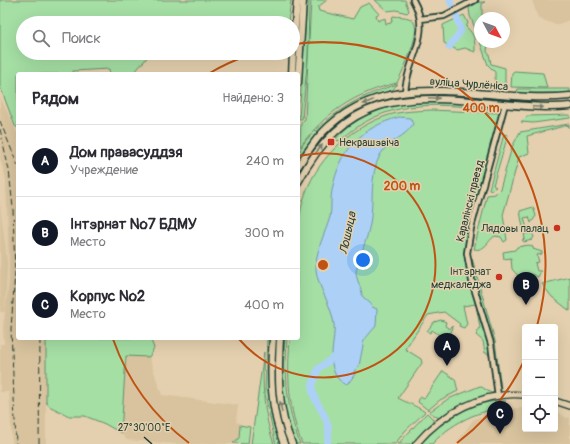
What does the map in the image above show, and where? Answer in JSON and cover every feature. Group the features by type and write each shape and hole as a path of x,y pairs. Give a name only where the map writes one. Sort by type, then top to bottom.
{"main road":[{"path":"297,0 297,16"},
{"path":"300,20 303,0"},
{"path":"292,72 293,60"},
{"path":"298,60 298,72"},
{"name":"вуліца Чурлёніса","path":"300,164 321,135 342,116 376,99 405,92 443,90 534,98 570,96"},
{"path":"405,92 406,100"},
{"path":"505,104 506,96"},
{"name":"вуліца Чурлёніса","path":"300,179 318,151 344,124 373,108 406,100 437,98 545,107 570,106"},
{"path":"273,340 272,392 277,422 284,444"},
{"path":"280,340 278,390 285,428 292,444"}],"street":[{"path":"405,92 405,83 420,41 420,19 413,0"},
{"path":"420,19 444,16 475,0"},
{"name":"Каралінскі праезд","path":"498,396 490,338 472,281 467,253 471,228 505,104"},
{"path":"416,444 433,426 453,413 474,403 498,396 522,395"},
{"path":"558,402 570,406"}],"shaded area":[{"path":"532,0 570,0 570,20 556,25 538,18"},
{"path":"0,97 16,131 16,340 46,340 46,444 12,444 9,392 0,392 0,344 4,344 3,327 9,282 9,258 6,179 0,159"},
{"path":"0,200 7,263 5,312 0,312"},
{"path":"126,355 149,357 162,395 238,405 236,422 240,423 239,438 231,444 177,444 127,440 121,433"},
{"path":"522,408 522,432 558,432 558,413 567,418 569,417 570,444 456,444 473,420 490,412"}],"green space":[{"path":"0,0 291,0 289,16 16,16 16,60 145,60 135,72 110,72 109,69 73,72 16,72 16,127 0,86"},
{"path":"307,0 309,0 308,55 302,119 300,119"},
{"path":"311,0 327,0 318,7 319,11 353,19 360,7 369,3 379,14 376,15 378,21 385,18 386,24 391,23 393,16 408,18 412,20 415,25 415,32 411,51 397,83 368,92 342,106 320,124 300,147 301,123 305,119"},
{"path":"375,0 405,0 409,11 407,13 396,10 387,11"},
{"path":"479,2 485,2 482,3 482,12 474,12 474,26 470,16 469,8"},
{"path":"464,15 468,23 466,27 474,38 475,52 465,48 457,50 444,43 443,25"},
{"path":"482,48 487,48 487,52 489,54 491,64 505,68 505,86 495,85 495,72 488,65"},
{"path":"514,71 543,73 547,88 511,87 512,73"},
{"path":"398,84 392,90 363,100 339,115 318,133 300,154 301,148 308,138 326,121 345,107 374,92"},
{"path":"518,89 570,89 570,93 516,93"},
{"path":"421,100 490,105 489,109 429,105 392,111 374,117 357,127 340,141 335,140 343,131 363,117 386,108"},
{"path":"431,110 500,113 467,232 465,248 466,264 488,338 490,354 489,356 488,353 485,353 483,341 476,335 480,328 476,304 463,306 467,324 464,328 459,326 460,324 444,312 428,315 405,349 421,359 422,363 398,398 425,412 405,431 395,444 302,444 297,431 291,405 289,366 290,340 300,340 300,216 303,201 308,186 325,159 348,137 375,120 389,115 410,111"},
{"path":"570,115 570,118 533,123 521,122 527,116"},
{"path":"569,124 569,128 568,125 527,136 529,153 519,157 503,215 507,240 504,242 501,237 495,236 481,249 474,249 487,195 495,194 500,189 512,147 520,132"},
{"path":"504,134 508,135 493,185 496,187 491,190 489,189"},
{"path":"533,207 536,216 531,223 529,217 524,218 527,228 524,229 525,234 532,233 534,237 532,240 524,242 522,240 525,239 520,211"},
{"path":"529,245 533,247 533,249 542,252 542,254 537,255 539,262 535,263 537,271 541,271 538,277 528,273 519,277 512,269 511,258 504,259 503,252"},
{"path":"472,258 495,341 501,389 492,337 475,279"},
{"path":"570,277 570,311 552,297 542,284"},
{"path":"441,320 446,322 445,326 450,329 452,326 453,328 447,340 432,330 430,333 427,331 434,322"},
{"path":"46,340 151,340 154,348 149,357 126,356 121,433 105,424 85,416 69,416 49,406 46,402"},
{"path":"267,340 271,340 269,379 271,404 280,444 276,444 275,441 265,394"},
{"path":"285,340 287,340 286,366 289,404 300,444 295,444 290,431 284,405 283,365"},
{"path":"264,352 263,376 265,410 274,444 251,444"},
{"path":"443,371 455,379 458,391 440,400 428,410 418,402 420,397 424,399"},
{"path":"480,386 491,393 494,392 492,395 462,404 439,418 429,412 448,399"},
{"path":"494,401 506,401 494,408 472,416 455,425 441,435 432,444 421,444 429,435 459,413 482,404"},
{"path":"427,413 433,419 433,423 412,444 398,444"},
{"path":"240,425 250,427 248,444 233,443 239,438"}],"water":[{"path":"399,117 410,118 413,124 406,132 383,150 380,155 374,172 370,224 356,271 362,296 371,304 372,307 377,309 376,326 364,340 359,366 354,371 355,374 347,385 338,378 332,364 334,324 330,309 317,277 317,256 330,217 331,193 340,163 346,152 363,134 373,127"}],"waterway":[{"name":"Лошыца","path":"450,0 451,4"},
{"name":"Лошыца","path":"449,47 461,31 457,17"},
{"name":"Лошыца","path":"313,383 318,369 338,354"},
{"name":"Лошыца","path":"312,387 315,400 326,419 328,426 329,435 327,444"}],"railway":[{"path":"0,121 16,161"},
{"path":"0,129 9,170 13,208 15,273 11,329 16,444"},
{"path":"39,444 40,340"}],"place":[{"name":"Некрашэвіча","path":"331,142"},
{"name":"Лядовы палац","path":"557,228"},
{"name":"Інтэрнат медкаледжа","path":"499,277"},
{"name":"Інтэрнат №7 БДМУ","path":"526,305"},
{"name":"Дом правасуддзя","path":"447,366"},
{"name":"Корпус №2","path":"500,434"}]}
